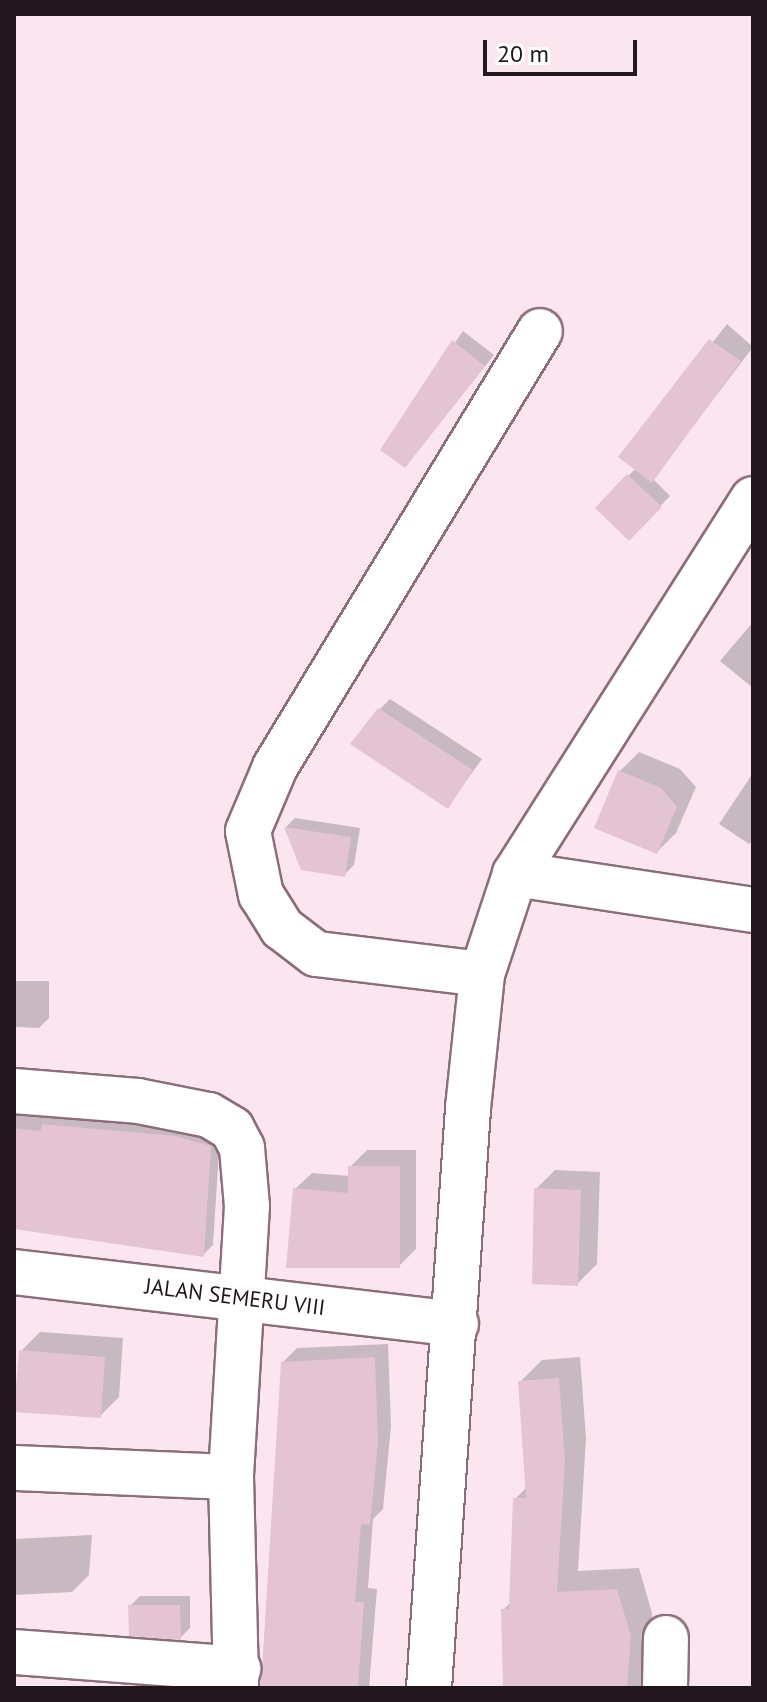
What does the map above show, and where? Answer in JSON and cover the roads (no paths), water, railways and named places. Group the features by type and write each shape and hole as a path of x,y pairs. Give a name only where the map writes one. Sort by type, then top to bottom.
{"street":[{"path":"482,974 316,954 282,928 261,895 248,831 275,767 540,331"},
{"path":"429,1688 456,1324 468,1108 482,974 515,874 753,499"},
{"path":"515,874 753,910"},
{"path":"14,1091 181,1108 209,1115 232,1129 242,1148 247,1206 231,1477 237,1678 14,1652"},
{"name":"JALAN SEMERU VIII","path":"14,1272 456,1324"},
{"path":"14,1468 231,1477"},
{"path":"665,1688 666,1638"}]}
